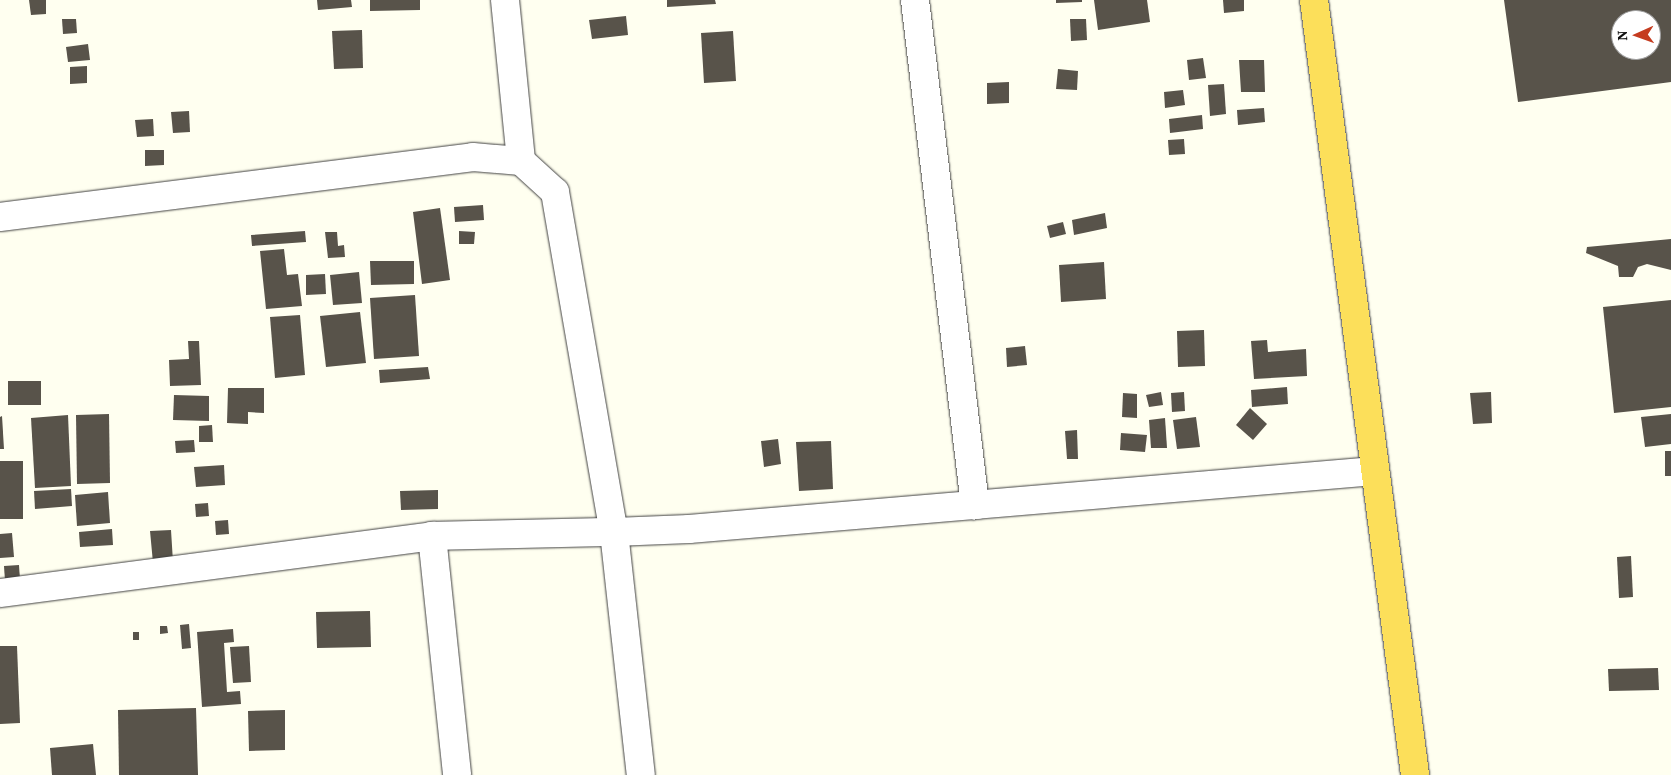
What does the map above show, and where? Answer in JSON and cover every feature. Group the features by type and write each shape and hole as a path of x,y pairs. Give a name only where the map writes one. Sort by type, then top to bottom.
{"highway":[{"path":"1314,0 1415,775"}],"street":[{"path":"505,0 521,161"},
{"path":"915,0 976,505"},
{"path":"0,217 473,157 521,161 555,192 614,532 641,775"},
{"path":"0,593 432,536 689,529 1375,470"},
{"path":"432,536 457,775"}],"building":[{"path":"29,0 46,0 46,14 31,15"},
{"path":"317,0 351,0 352,7 318,10"},
{"path":"370,0 420,0 420,10 370,11"},
{"path":"667,0 715,0 716,4 667,7"},
{"path":"1056,0 1082,0 1082,2 1056,3"},
{"path":"1094,0 1147,0 1150,22 1098,30"},
{"path":"1223,0 1244,0 1244,11 1224,13"},
{"path":"1504,0 1671,0 1671,82 1518,102"},
{"path":"626,16 628,35 592,39 589,20"},
{"path":"62,19 76,19 77,33 63,34"},
{"path":"1070,19 1086,19 1087,40 1071,41"},
{"path":"362,30 363,68 334,69 332,31"},
{"path":"733,31 736,81 704,83 701,33"},
{"path":"88,44 90,60 68,62 66,47"},
{"path":"1203,58 1206,78 1189,80 1187,60"},
{"path":"1239,60 1264,60 1265,92 1241,92"},
{"path":"87,66 87,83 70,84 70,67"},
{"path":"1058,69 1078,71 1077,90 1056,89"},
{"path":"1009,82 1009,103 987,104 987,83"},
{"path":"1224,84 1226,114 1210,116 1208,85"},
{"path":"1183,90 1185,105 1165,108 1164,92"},
{"path":"1264,108 1265,122 1238,125 1237,110"},
{"path":"189,111 190,132 173,133 171,112"},
{"path":"1202,115 1203,129 1170,133 1169,119"},
{"path":"153,119 154,136 137,137 135,120"},
{"path":"1184,139 1185,154 1169,155 1168,140"},
{"path":"145,150 164,150 164,165 145,166"},
{"path":"483,205 484,220 455,222 454,207"},
{"path":"440,208 450,280 422,284 413,212"},
{"path":"1105,213 1107,228 1074,235 1072,220"},
{"path":"1063,222 1066,234 1050,238 1047,226"},
{"path":"305,231 306,242 252,246 251,235"},
{"path":"459,231 475,232 474,244 459,244"},
{"path":"325,232 337,232 338,246 344,245 345,257 328,258"},
{"path":"1671,239 1671,270 1647,264 1638,267 1633,277 1619,277 1618,266 1586,253 1587,247"},
{"path":"284,249 287,275 298,274 302,306 266,309 260,251"},
{"path":"370,261 414,261 414,284 371,285"},
{"path":"1104,262 1106,299 1061,302 1059,265"},
{"path":"359,272 362,303 333,305 330,275"},
{"path":"325,274 326,294 306,295 306,275"},
{"path":"415,295 419,356 374,359 370,298"},
{"path":"1671,300 1671,407 1614,413 1603,307"},
{"path":"360,312 366,363 326,367 320,316"},
{"path":"300,315 305,375 275,378 270,317"},
{"path":"1204,330 1205,366 1178,367 1177,331"},
{"path":"1267,340 1268,352 1306,349 1307,376 1254,379 1251,341"},
{"path":"188,341 199,341 201,385 170,386 169,360 189,359"},
{"path":"1025,346 1027,365 1007,367 1006,348"},
{"path":"428,367 430,379 380,383 379,370"},
{"path":"8,381 41,381 41,405 8,405"},
{"path":"1287,387 1288,404 1252,407 1251,390"},
{"path":"228,388 264,388 264,413 248,412 248,424 227,423"},
{"path":"1161,392 1163,405 1149,407 1146,395"},
{"path":"1184,392 1185,411 1172,412 1171,393"},
{"path":"1491,392 1492,423 1473,424 1470,393"},
{"path":"1123,393 1137,394 1137,418 1122,417"},
{"path":"174,395 209,396 209,421 173,420"},
{"path":"1250,408 1267,424 1253,440 1236,425"},
{"path":"109,414 110,483 77,484 76,415"},
{"path":"1671,414 1671,444 1645,447 1641,417"},
{"path":"68,415 71,486 35,488 31,418"},
{"path":"2,416 4,449 0,449 0,417"},
{"path":"1196,417 1200,447 1177,449 1173,420"},
{"path":"1165,418 1167,448 1151,448 1149,420"},
{"path":"212,425 213,442 199,442 199,426"},
{"path":"1077,430 1078,459 1067,459 1065,431"},
{"path":"1121,433 1147,435 1145,452 1120,450"},
{"path":"778,439 781,464 764,467 761,441"},
{"path":"194,440 195,452 176,453 175,441"},
{"path":"831,441 833,489 799,491 796,442"},
{"path":"1665,451 1671,451 1671,476 1665,476"},
{"path":"0,461 23,461 23,519 0,519"},
{"path":"224,465 225,485 196,487 194,467"},
{"path":"71,489 72,506 35,509 34,491"},
{"path":"438,490 438,509 401,510 400,491"},
{"path":"108,492 110,523 77,526 75,495"},
{"path":"208,503 209,516 196,517 195,504"},
{"path":"228,520 229,534 216,535 215,521"},
{"path":"112,529 113,545 80,547 79,532"},
{"path":"171,530 173,562 153,563 150,531"},
{"path":"12,533 14,557 0,558 0,534"},
{"path":"1631,556 1633,597 1619,598 1617,557"},
{"path":"19,565 20,580 5,581 4,566"},
{"path":"370,611 371,647 317,648 316,612"},
{"path":"189,624 191,648 182,649 180,625"},
{"path":"160,626 167,626 168,633 160,634"},
{"path":"233,629 234,642 224,643 227,692 240,691 241,704 202,707 197,632"},
{"path":"133,632 139,632 139,640 133,640"},
{"path":"0,646 17,646 20,723 0,724"},
{"path":"249,646 251,682 233,683 230,647"},
{"path":"1658,668 1659,690 1609,691 1608,669"},
{"path":"196,708 198,775 119,775 118,710"},
{"path":"285,710 285,750 249,751 248,711"},
{"path":"93,744 96,775 52,775 50,748"}]}
